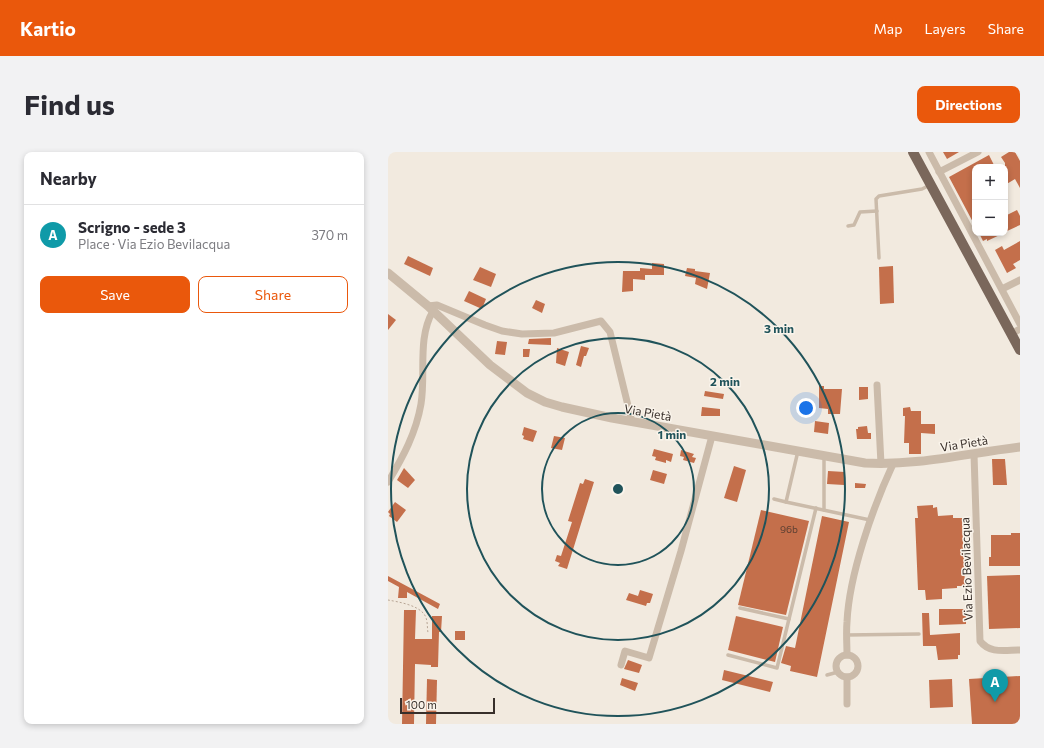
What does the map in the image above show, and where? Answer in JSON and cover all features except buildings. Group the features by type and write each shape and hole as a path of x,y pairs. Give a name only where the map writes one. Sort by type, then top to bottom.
{"main road":[{"path":"913,152 930,185 1016,331 1020,350"}],"street":[{"path":"929,152 1020,324"},
{"path":"939,172 978,152"},
{"name":"Via Pietà","path":"388,273 431,308 490,365 527,392 545,402 562,407 632,422 799,450 824,456 881,464 893,464 974,454 1019,446"},
{"path":"1002,289 1020,280"},
{"path":"388,482 412,440 421,404 425,330 431,308 437,305 502,331 522,334 554,333 601,322 610,332 632,422"},
{"path":"877,385 881,464"},
{"path":"620,665 625,651 648,658 681,551 712,436"},
{"name":"Via Ezio Bevilacqua","path":"974,454 980,640 985,647 992,651 1020,650"},
{"path":"847,655 849,603 870,520 893,464"},
{"path":"847,655 856,660 858,666 853,676 847,677 838,672 836,666 838,660 847,655"},
{"path":"847,677 847,704"}],"lane":[{"path":"879,258 876,199 879,196 922,189 930,185"},
{"path":"848,226 854,224 860,212 877,211"},
{"path":"786,502 799,450"},
{"path":"824,456 824,510"},
{"path":"774,499 870,520"},
{"path":"728,655 777,668 816,508"},
{"path":"740,608 789,619"},
{"path":"847,635 919,634"},
{"path":"827,675 838,672"}],"path":[{"path":"388,600 413,607 424,614 428,632"}],"place":[{"name":"Scrigno - sede 3","path":"995,702"}]}
